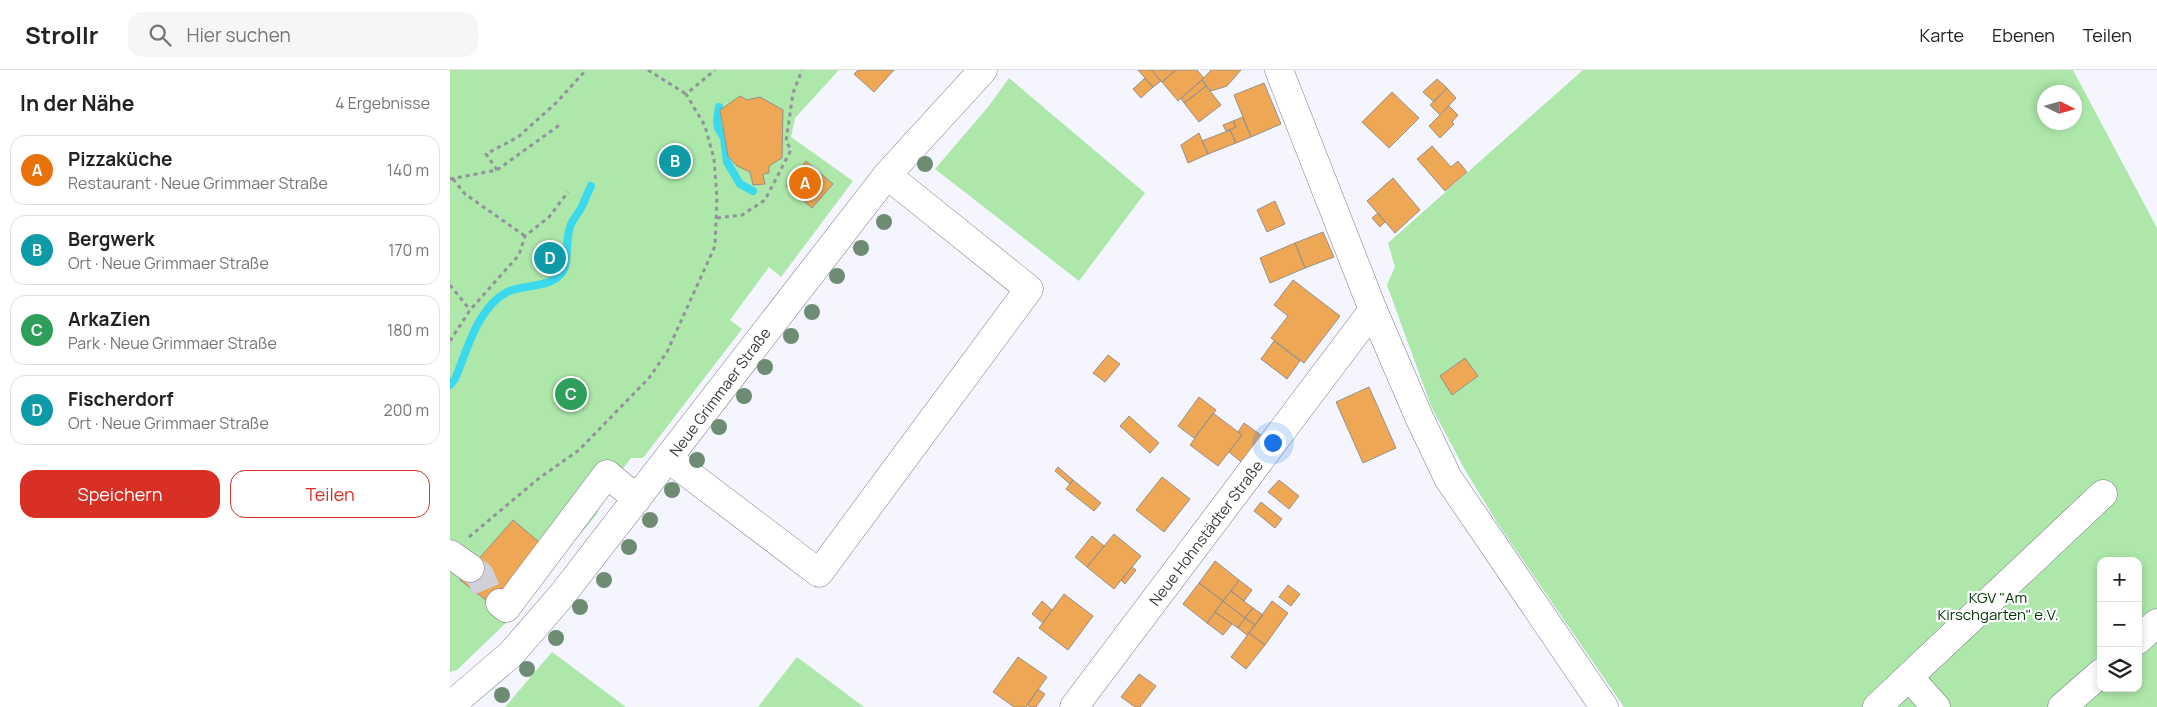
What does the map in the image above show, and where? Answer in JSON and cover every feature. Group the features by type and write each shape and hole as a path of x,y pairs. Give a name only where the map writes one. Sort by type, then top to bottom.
{"street":[{"name":"Neue Grimmaer Straße","path":"453,701 511,654 562,595 887,175 983,70"},
{"path":"1279,70 1373,310 1448,478 1604,707"},
{"path":"669,458 819,573 1029,289 887,175"},
{"name":"Neue Hohnstädter Straße","path":"1074,707 1373,310"},
{"path":"500,603 506,608 607,474 637,499"},
{"path":"1877,707 2103,494"},
{"path":"2142,637 2157,624"},
{"path":"2062,707 2097,676"},
{"path":"1909,677 1936,707"}],"path":[{"path":"497,170 486,154 518,137 556,103 586,70"},
{"path":"460,561 538,479 579,450 649,378 667,352 715,246 718,198 714,159 705,126 686,94 648,70"},
{"path":"686,94 715,70"},
{"path":"716,218 742,215 766,200 791,150 786,141 793,93 802,70"},
{"path":"525,236 465,194 452,179 497,170 561,124"},
{"path":"450,342 470,310 519,255 525,236 549,217 568,192"},
{"path":"450,285 470,310"}],"green space":[{"path":"450,70 839,70 795,118 791,137 853,181 781,277 769,267 730,320 742,329 643,458 631,458 603,495 597,514 509,620 457,670 450,672"},
{"name":"KGV \"Am Kirschgarten\" e.V.","path":"1583,70 2073,70 2081,85 2037,85 2037,130 2082,130 2082,87 2157,228 2157,707 1624,707 1498,524 1465,470 1431,406 1387,285 1395,267 1388,243"},
{"path":"1009,78 1145,193 1079,281 935,169 988,107"},
{"path":"552,652 626,707 505,707"},
{"path":"797,657 864,707 758,707"}],"building":[{"path":"858,70 894,70 874,92 854,74"},
{"path":"1138,70 1151,70 1161,81 1153,87"},
{"path":"1151,70 1176,70 1162,82"},
{"path":"1176,70 1197,70 1204,78 1178,101 1162,82"},
{"path":"1211,70 1241,70 1227,86 1211,91 1202,80"},
{"path":"1145,78 1153,87 1141,98 1133,89"},
{"path":"1437,79 1447,88 1434,102 1423,92"},
{"path":"1202,80 1206,86 1184,103 1181,98"},
{"path":"1264,83 1281,124 1251,137 1234,95"},
{"path":"1206,86 1221,105 1199,122 1184,103"},
{"path":"1447,88 1456,98 1440,115 1430,105"},
{"path":"1392,92 1419,118 1389,148 1362,122"},
{"path":"740,96 747,100 760,97 783,110 782,158 769,166 769,173 763,174 765,184 753,185 750,172 737,166 728,156 720,110"},
{"path":"1449,106 1458,115 1452,122 1454,124 1440,138 1429,126"},
{"path":"1243,117 1251,137 1236,143 1230,130 1236,127 1233,121"},
{"path":"1233,121 1236,127 1226,131 1223,125"},
{"path":"1230,130 1236,143 1208,154 1202,141"},
{"path":"1199,133 1208,154 1188,163 1181,145"},
{"path":"1432,146 1451,167 1458,161 1467,172 1445,191 1417,159"},
{"path":"806,161 833,184 812,208 786,186"},
{"path":"1393,178 1420,210 1395,233 1367,201"},
{"path":"1275,201 1285,224 1267,232 1257,210"},
{"path":"1378,213 1385,222 1380,227 1372,218"},
{"path":"1323,232 1334,257 1305,268 1295,243"},
{"path":"1295,243 1305,268 1270,283 1260,258"},
{"path":"1293,280 1340,316 1304,363 1271,338 1288,316 1274,305"},
{"path":"1274,341 1300,361 1287,379 1261,359"},
{"path":"1108,355 1120,364 1105,382 1093,373"},
{"path":"1465,358 1478,376 1452,395 1440,376"},
{"path":"1369,387 1396,448 1363,463 1336,402"},
{"path":"1199,397 1216,410 1194,438 1178,426"},
{"path":"1213,413 1242,435 1218,466 1190,445"},
{"path":"1129,416 1159,443 1150,453 1120,426"},
{"path":"1244,423 1265,438 1245,465 1229,452 1242,435 1238,432"},
{"path":"1058,467 1073,480 1070,484 1055,471"},
{"path":"1162,477 1190,499 1164,532 1136,510"},
{"path":"1073,480 1101,503 1094,511 1066,489"},
{"path":"1279,480 1299,496 1289,509 1268,492"},
{"path":"1261,502 1282,519 1275,528 1254,511"},
{"path":"513,520 545,547 496,608 460,580"},
{"path":"1114,534 1141,556 1114,589 1087,567"},
{"path":"1092,536 1104,546 1087,567 1075,557"},
{"path":"1215,561 1239,580 1223,601 1199,583"},
{"path":"1132,567 1136,570 1125,584 1121,580"},
{"path":"1239,580 1252,590 1244,601 1231,591"},
{"path":"1199,583 1223,601 1207,623 1183,604"},
{"path":"1288,585 1300,594 1291,606 1279,597"},
{"path":"1231,591 1253,608 1245,618 1223,601"},
{"path":"1064,594 1093,616 1068,650 1039,628"},
{"path":"1042,601 1052,610 1043,623 1032,614"},
{"path":"1223,601 1245,618 1238,628 1215,612"},
{"path":"1272,601 1288,613 1265,645 1249,633"},
{"path":"1253,608 1263,615 1255,625 1245,618"},
{"path":"1215,612 1232,624 1223,635 1207,623"},
{"path":"1245,618 1255,625 1247,635 1238,628"},
{"path":"1249,633 1265,645 1246,669 1231,657"},
{"path":"1018,657 1047,677 1026,707 1014,707 993,692"},
{"path":"1139,674 1156,686 1140,707 1135,707 1121,697"},
{"path":"1038,689 1045,694 1036,707 1030,707 1027,705"}],"waterway":[{"path":"719,107 718,128 724,138 727,162 740,184 753,191"},
{"path":"450,385 455,379 474,331 488,308 507,292 552,281 563,271 566,262 570,227 591,186"}],"tunnel":[{"path":"470,568 480,575 488,594 500,603"}],"place":[{"name":"Bergwerk","path":"675,161"},
{"name":"Pizzaküche","path":"805,183"},
{"name":"Fischerdorf","path":"550,258"},
{"name":"ArkaZien","path":"571,394"}]}
